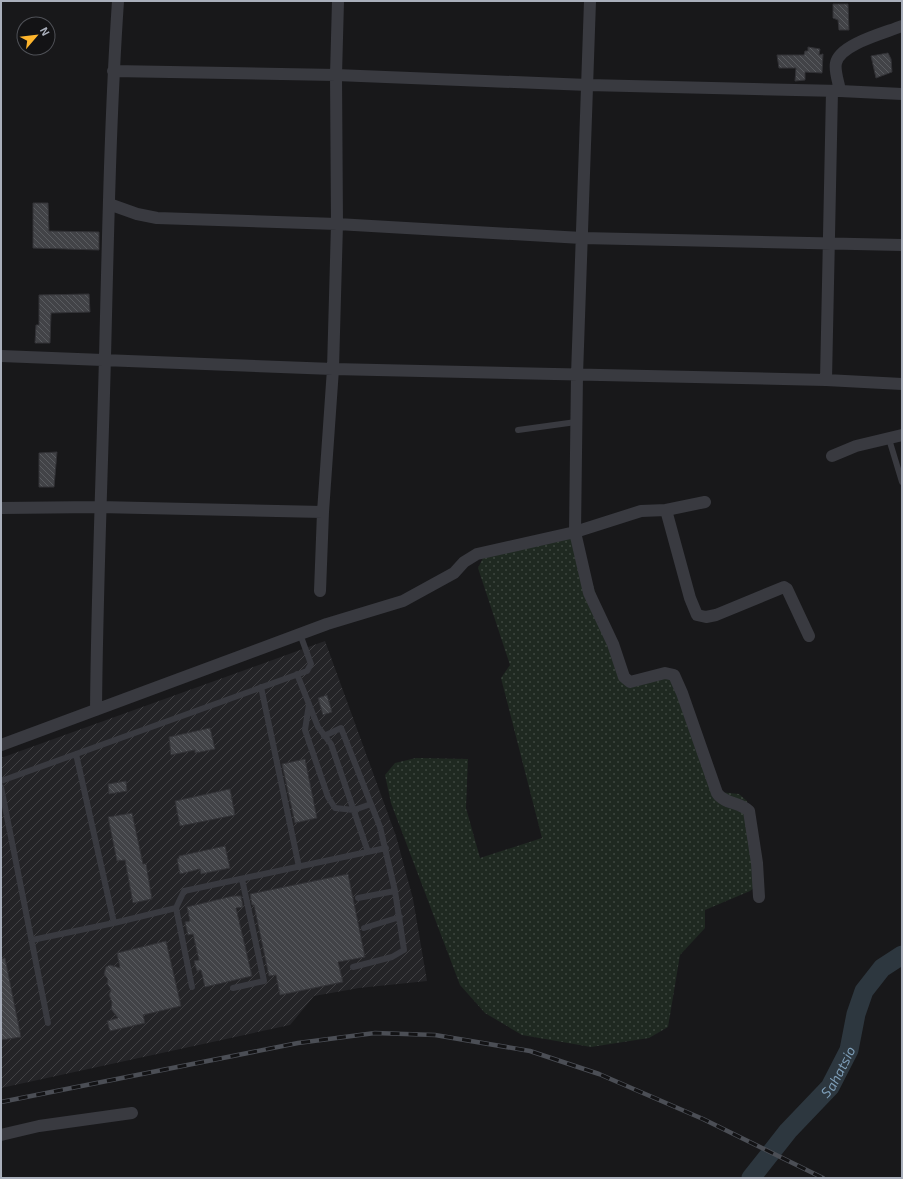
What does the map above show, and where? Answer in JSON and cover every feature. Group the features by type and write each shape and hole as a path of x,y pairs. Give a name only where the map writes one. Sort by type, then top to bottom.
{"street":[{"path":"96,710 99,507 105,359 113,71 118,1"},
{"path":"320,591 323,512 333,369 338,1"},
{"path":"590,1 577,375 575,532 589,593 613,644 624,677 630,682 665,673 674,675 682,692 717,793 725,800 745,806 749,811 757,863 759,897"},
{"path":"826,380 829,242 836,64 840,55 849,47 902,26"},
{"path":"113,71 336,75 588,86 836,91 902,94"},
{"path":"109,204 130,212 157,218 336,224 582,238 829,242 902,245"},
{"path":"1,356 333,369 826,380 902,384"},
{"path":"832,456 856,446 902,436"},
{"path":"1,745 300,634 403,601 454,573 464,562 477,554 575,532 641,510 666,510 705,502"},
{"path":"1,508 99,507 323,512"},
{"path":"666,510 690,598 697,615 706,618 716,615 784,587 787,589 809,636"},
{"path":"1,1135 39,1126 132,1113"}],"lane":[{"path":"518,430 576,422"},
{"path":"889,439 902,482"},
{"path":"1,781 307,671 311,664 300,634"},
{"path":"297,674 318,727 331,744 368,852"},
{"path":"261,687 298,867"},
{"path":"309,704 305,730 328,797 335,808 354,810 371,804"},
{"path":"324,736 341,728 380,827 386,848 400,917 404,950 392,957 353,967"},
{"path":"76,754 114,923"},
{"path":"1,786 48,1023"},
{"path":"192,987 176,908 184,891 386,848"},
{"path":"233,988 264,981 242,879"},
{"path":"358,898 395,891"},
{"path":"32,940 176,908"},
{"path":"364,928 400,917"}],"shaded area":[{"path":"576,533 623,678 668,668 719,792 739,794 747,801 756,886 750,891 705,910 705,928 680,955 668,1027 649,1038 591,1047 522,1035 485,1013 460,985 391,803 385,775 395,763 416,758 468,759 466,808 480,858 542,838 501,678 510,665 478,568 483,558"},
{"path":"325,641 396,836 413,899 427,981 359,988 314,996 290,1025 1,1088 1,758"}],"building":[{"path":"833,4 848,4 849,30 839,30 838,20 833,18"},
{"path":"808,47 820,49 819,55 823,54 822,73 805,72 805,80 795,81 796,68 779,68 777,55 804,55 805,51 808,51"},
{"path":"888,53 891,59 892,72 876,78 871,56"},
{"path":"33,203 48,203 49,231 99,232 99,250 33,248"},
{"path":"89,294 90,312 51,313 50,343 35,343 36,325 39,325 39,295"},
{"path":"57,452 54,487 39,487 39,453"},
{"path":"327,695 332,712 323,715 318,698"},
{"path":"210,728 215,749 195,753 195,750 171,755 169,737"},
{"path":"305,759 317,818 295,823 282,764"},
{"path":"126,781 127,791 109,794 108,784"},
{"path":"230,789 235,815 180,826 175,801"},
{"path":"132,813 143,864 146,864 152,899 133,903 125,860 117,861 108,817"},
{"path":"225,846 230,868 201,874 200,869 180,874 177,859 179,856"},
{"path":"348,874 365,957 338,962 343,982 280,995 276,975 269,976 254,905 252,905 250,894"},
{"path":"233,896 241,896 243,907 236,908 252,976 205,987 201,970 197,971 194,961 199,960 193,934 188,935 185,922 190,921 187,907"},
{"path":"166,941 181,1006 143,1015 145,1023 110,1031 107,1021 118,1018 111,1009 112,1002 109,995 111,990 107,983 108,979 104,974 106,967 110,965 120,968 117,953"},
{"path":"5,958 21,1037 1,1040 1,959"}],"waterway":[{"name":"Sahatsio","path":"751,1178 788,1131 830,1087 849,1050 856,1014 864,991 882,968 902,955"}],"railway":[{"path":"1,1102 298,1043 375,1033 435,1035 530,1051 599,1074 703,1119 823,1178"}]}
